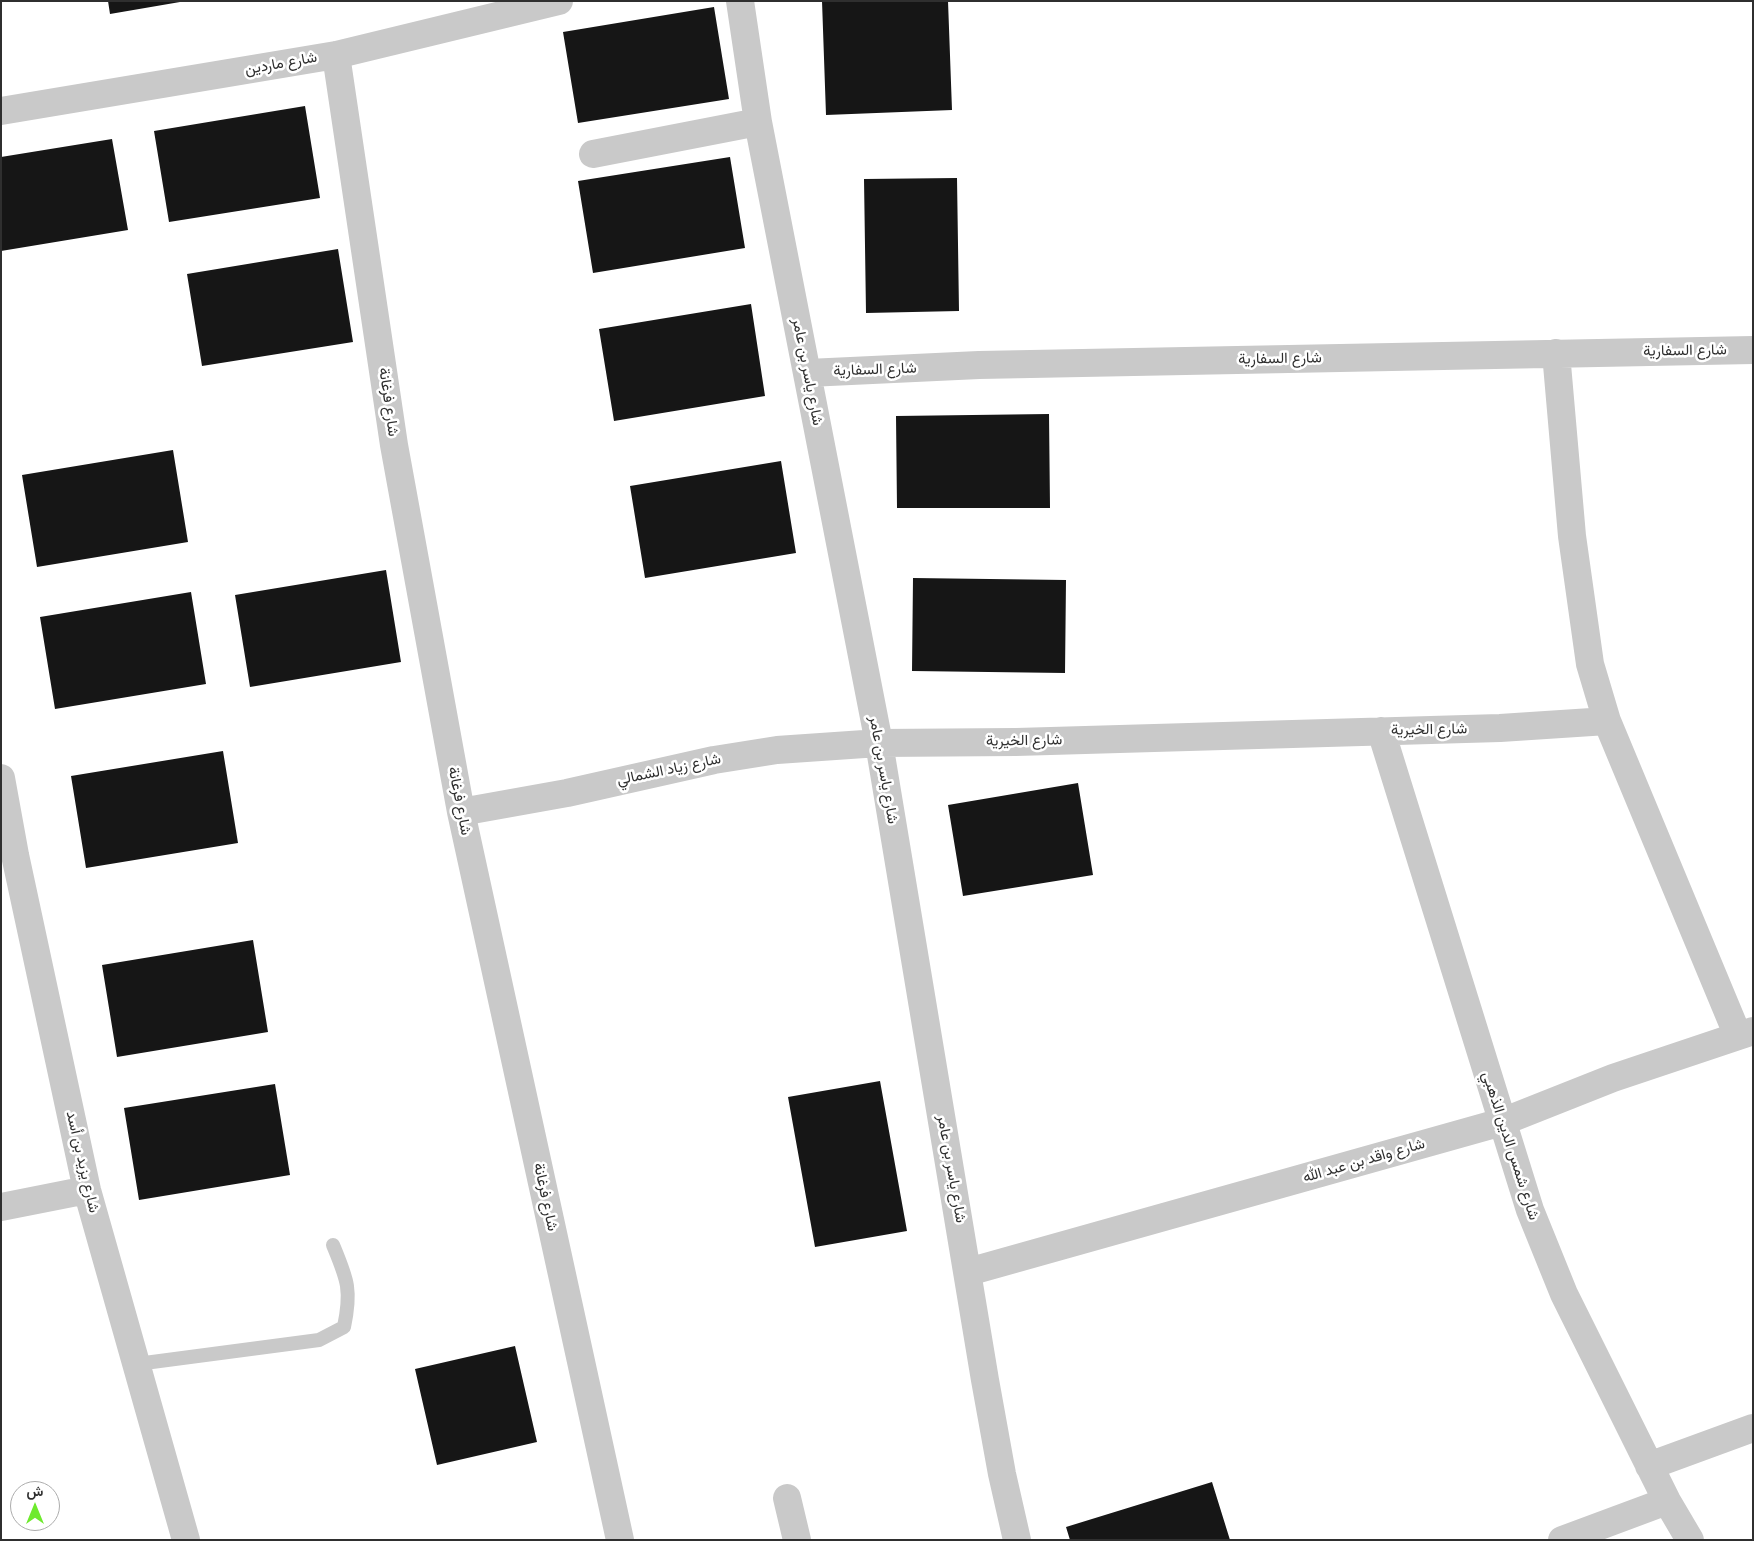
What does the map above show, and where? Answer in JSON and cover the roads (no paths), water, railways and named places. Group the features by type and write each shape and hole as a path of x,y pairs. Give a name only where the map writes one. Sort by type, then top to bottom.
{"street":[{"name":"شارع ماردين","path":"1,111 336,54 558,1"},
{"name":"شارع ياسر بن عامر","path":"740,1 758,122 879,743 1000,1465 1016,1540"},
{"name":"شارع فرغانة","path":"336,54 394,445 460,812 620,1540"},
{"path":"593,154 758,122"},
{"name":"شارع السفارية","path":"808,373 979,365 1556,352 1753,350"},
{"path":"1556,352 1572,536 1590,664 1607,721 1746,1033"},
{"name":"شارع الخيرية","path":"879,743 1016,742 1500,728 1607,721"},
{"name":"شارع شمس الدين الذهبي","path":"1382,731 1530,1210 1564,1294 1649,1466 1690,1540"},
{"name":"شارع زياد الشمالي","path":"460,812 568,793 714,760 777,750 879,743"},
{"name":"شارع يزيد بن أسد","path":"1,778 17,865 88,1190 186,1540"},
{"name":"شارع واقد بن عبد الله","path":"968,1272 1502,1122 1613,1078 1746,1033"},
{"path":"1,1207 88,1190"},
{"path":"1649,1466 1753,1428"},
{"path":"787,1498 797,1540"},
{"path":"1562,1540 1667,1501"}],"lane":[{"path":"137,1364 319,1340 344,1327 350,1301 347,1280 333,1245"}]}
